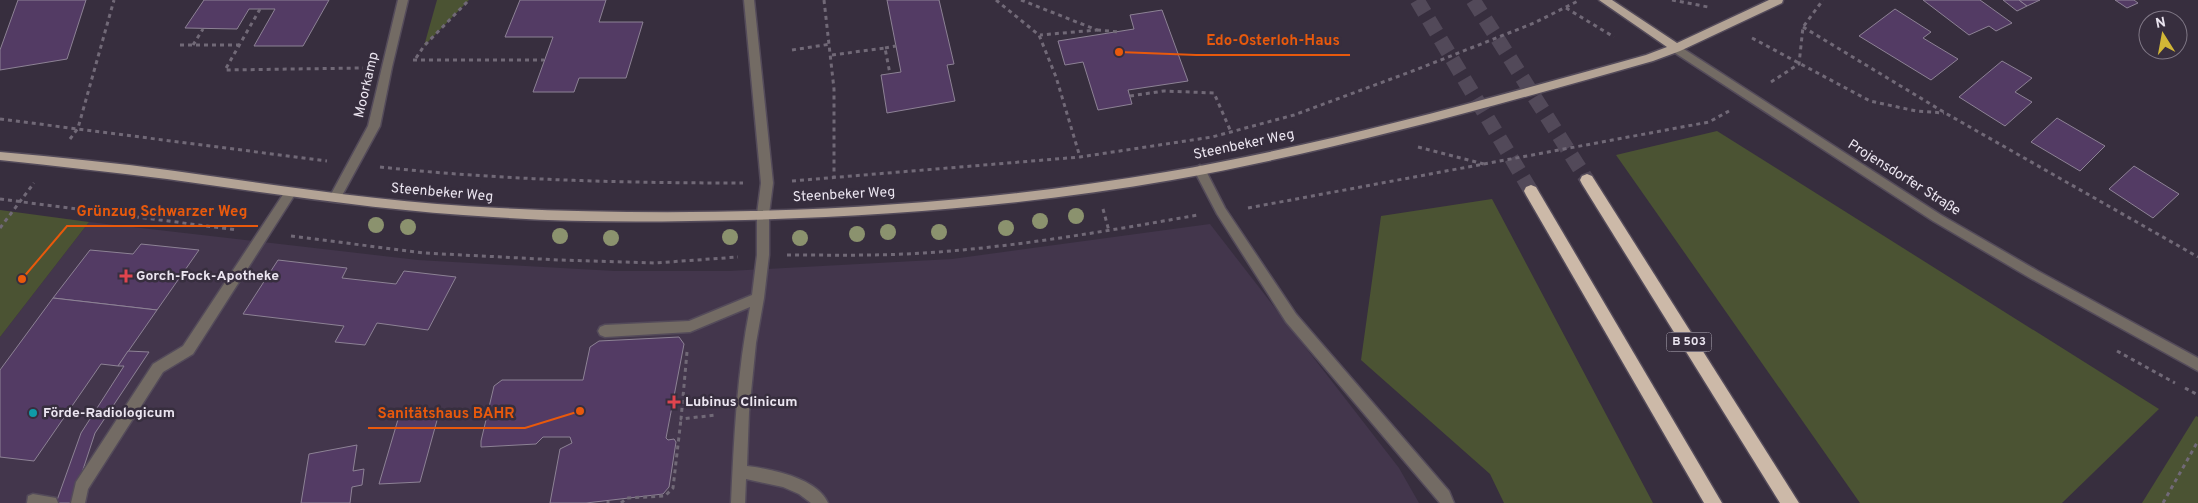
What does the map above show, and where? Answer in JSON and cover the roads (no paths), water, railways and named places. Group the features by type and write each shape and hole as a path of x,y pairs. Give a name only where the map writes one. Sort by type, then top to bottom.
{"highway":[{"name":"B 503","path":"1588,180 1790,503"},
{"path":"1531,191 1713,503"}],"main road":[{"name":"Projensdorfer Straße","path":"1604,0 1676,48"},
{"name":"Steenbeker Weg","path":"0,156 119,168 290,193 460,211 548,215 763,214 883,208 1070,190 1200,170 1368,134 1650,58 1676,48 1778,0"}],"street":[{"name":"Moorkamp","path":"334,198 374,126 387,64 404,0"},
{"path":"738,503 742,412 749,343 758,298 763,255 763,214 767,183 749,0"},
{"name":"Projensdorfer Straße","path":"1676,48 1939,220 2198,365"},
{"path":"1200,170 1221,211 1291,318 1444,496 1447,503"},
{"path":"78,503 81,487 158,368 188,350 290,193"},
{"path":"605,331 690,326 758,298"},
{"path":"739,472 764,474 791,483 804,488 821,503"},
{"path":"33,501 51,503"}],"tunnel":[{"path":"1417,0 1531,191"},
{"path":"1473,0 1587,180"}],"place":[{"name":"Edo-Osterloh-Haus","path":"1119,52"},
{"name":"Gorch-Fock-Apotheke","path":"126,276"},
{"name":"Grünzug Schwarzer Weg","path":"22,279"},
{"name":"Lubinus Clinicum","path":"674,402"},
{"name":"Sanitätshaus BAHR","path":"580,411"},
{"name":"Förde-Radiologicum","path":"33,413"}]}
